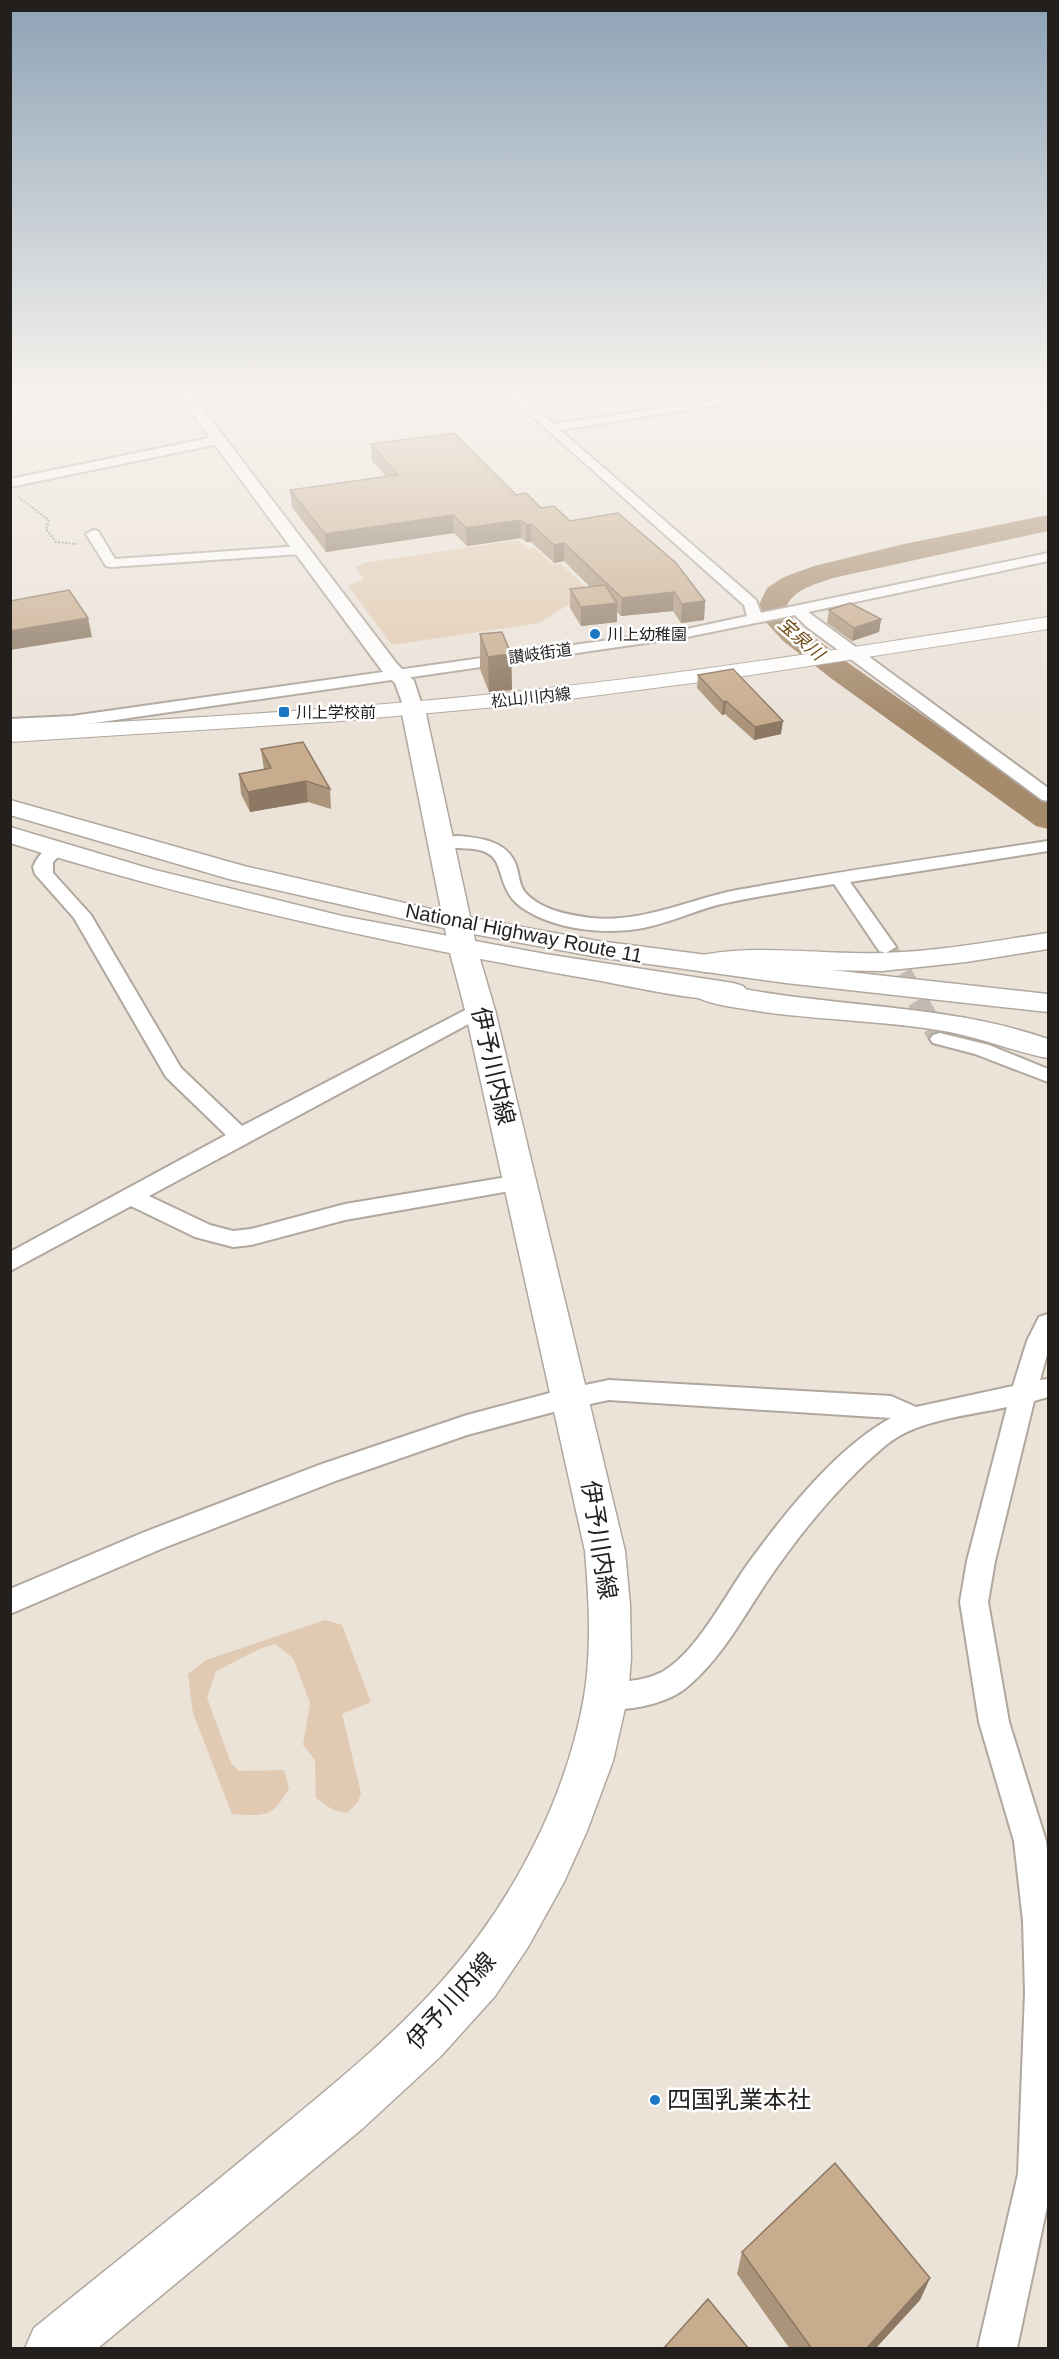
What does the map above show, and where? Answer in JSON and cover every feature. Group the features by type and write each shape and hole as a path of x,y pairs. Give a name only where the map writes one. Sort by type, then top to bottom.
{"main road":[{"name":"松山川内線","path":"10,735 73,726 413,709 646,684 1048,623"},
{"name":"伊予川内線","path":"54,2349 310,2139 369,2087 441,2018 485,1967 532,1895 565,1828 591,1757 606,1697 611,1604 608,1572 571,1397 480,1010 460,936 413,709"},
{"name":"National Highway Route 11","path":"10,807 460,936"},
{"name":"National Highway Route 11","path":"10,835 221,897 703,976 1048,1022"},
{"path":"703,976 748,960 882,962 966,954 1048,941"},
{"name":"National Highway Route 11","path":"703,976 1048,1003"},
{"path":"703,976 737,1000 877,1013 956,1024 1023,1039 1048,1049"}],"street":[{"path":"265,502 404,681 413,709"},
{"path":"635,502 748,601 758,619"},
{"path":"95,539 111,563 301,550"},
{"path":"1042,558 1048,569"},
{"name":"讃岐街道","path":"10,724 73,726 396,673 687,633 1042,558"},
{"path":"797,611 849,653 1048,795"},
{"path":"442,842 461,841 480,844 496,851 506,860 512,889 522,900 539,910 557,917 616,925 653,920 673,911 716,899 1048,846"},
{"path":"56,850 45,860 42,867 44,874 82,915 173,1072 240,1136"},
{"path":"839,879 886,947"},
{"path":"10,1263 240,1136 480,1010"},
{"path":"940,1039 982,1049 1048,1076"},
{"path":"132,1197 203,1231 232,1239 251,1237 345,1212 519,1183"},
{"path":"998,2349 1036,2174 1042,1993 1040,1921 1030,1841 994,1722 974,1602 981,1561 1036,1391 1039,1341 1048,1323"},
{"path":"10,1602 100,1561 336,1467 412,1442 571,1397 609,1390 891,1406 913,1418"},
{"path":"606,1697 638,1695 674,1680 699,1656 720,1630 757,1574 815,1499 878,1437 913,1418 1036,1391"}],"path":[{"path":"23,502 45,515 49,520 46,529 56,542 95,539"}],"shaded area":[{"path":"518,540 527,549 535,548 553,565 561,564 585,587 667,573 683,588 566,606 539,623 392,645 348,586 364,579 355,568 363,563"},
{"path":"325,1620 342,1625 371,1702 342,1714 361,1793 358,1802 347,1813 333,1810 316,1798 315,1760 303,1745 310,1703 293,1658 275,1644 252,1652 216,1671 207,1698 231,1763 239,1771 284,1770 289,1788 278,1805 267,1813 232,1814 193,1713 188,1674 206,1660"}],"building":[{"path":"300,502 535,502 541,508 554,506 570,521 618,513 676,563 705,601 682,604 674,592 622,598 564,543 554,545 531,524 526,525 521,520 466,528 453,515 325,534"},
{"path":"605,585 617,603 581,607 570,589"},
{"path":"69,590 88,618 10,631 10,601"},
{"path":"850,603 881,619 854,628 829,610"},
{"path":"502,632 511,654 488,657 480,634"},
{"path":"733,669 783,721 755,727 726,701 723,702 698,675"},
{"path":"303,742 330,789 306,781 248,792 239,774 271,768 261,749"},
{"path":"835,2163 930,2278 866,2349 812,2349 742,2252"},
{"path":"708,2299 749,2349 663,2349"}],"waterway":[{"name":"宝泉川","path":"1048,523 904,552 823,572 794,583 777,594 770,611 793,635 843,673 1048,819"}],"tunnel":[{"path":"886,947 940,1039"}],"place":[{"name":"川上幼稚園","path":"595,634"},
{"name":"川上学校前","path":"284,712"},
{"name":"四国乳業本社","path":"655,2100"}]}
